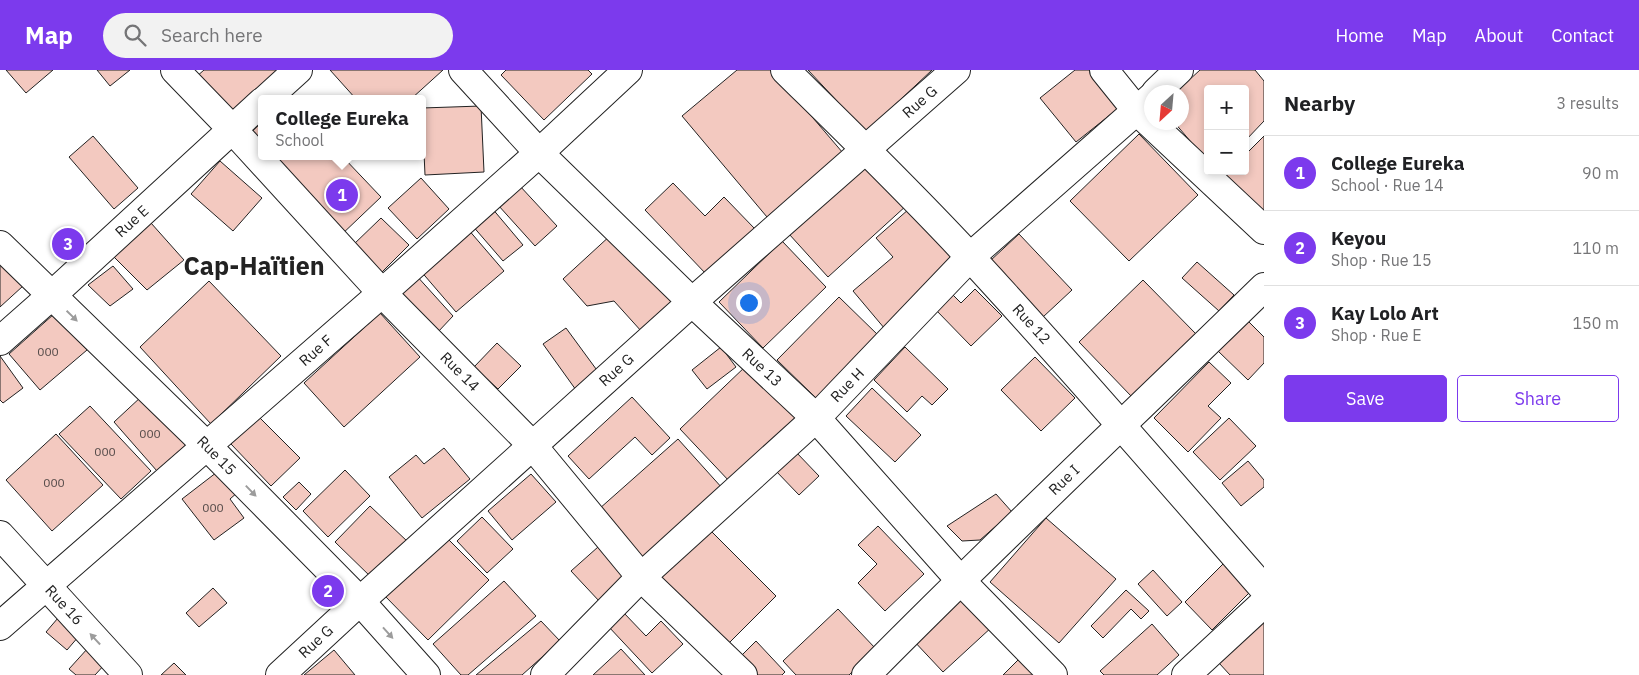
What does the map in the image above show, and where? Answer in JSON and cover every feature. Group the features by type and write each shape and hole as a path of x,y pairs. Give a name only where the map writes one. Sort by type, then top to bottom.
{"street":[{"name":"Rue 14","path":"174,70 258,157"},
{"path":"270,95 298,70"},
{"name":"Rue 13","path":"463,70 539,153 692,302 816,418 960,580 1052,675"},
{"name":"Rue F","path":"0,626 382,293 539,153 628,70"},
{"name":"Rue 12","path":"785,70 970,257 1122,426 1264,589"},
{"name":"Rue G","path":"280,675 692,302 956,70"},
{"path":"1104,70 1144,104"},
{"path":"1163,85 1179,70"},
{"name":"Rue H","path":"545,675 641,577 816,418 970,257 1144,104"},
{"name":"Rue E","path":"0,341 258,106"},
{"path":"1169,130 1264,230"},
{"name":"Rue 14","path":"260,160 382,293 532,446 641,577 743,675"},
{"name":"Rue 15","path":"0,245 207,446 360,601 426,675"},
{"name":"Rue I","path":"866,675 960,580 1122,426 1264,287"},
{"name":"Rue 16","path":"0,535 128,675"},
{"path":"1186,675 1264,602"}],"building":[{"path":"6,70 53,70 26,93"},
{"path":"97,70 130,70 110,86"},
{"path":"204,70 282,70 233,117 196,77"},
{"path":"330,70 443,70 415,95 352,95"},
{"path":"506,70 588,70 592,74 544,120 501,75"},
{"path":"737,70 772,70 843,153 767,217 682,116"},
{"path":"808,70 932,70 866,132"},
{"path":"1075,70 1089,70 1120,107 1076,142 1040,98"},
{"path":"1200,70 1255,70 1264,81 1264,121 1249,137 1249,85 1204,85 1204,157 1181,130 1189,130 1189,85 1184,85"},
{"path":"481,106 484,172 425,175 426,108"},
{"path":"258,126 258,152 245,138"},
{"path":"1139,134 1198,195 1129,261 1070,201"},
{"path":"93,136 138,188 114,209 69,157"},
{"path":"1264,136 1264,218 1224,176 1249,175 1249,151"},
{"path":"266,160 346,160 381,197 339,237"},
{"path":"220,161 262,198 233,231 191,194"},
{"path":"868,162 907,205 828,277 789,234"},
{"path":"421,178 449,209 417,239 388,208"},
{"path":"673,183 705,216 724,197 755,229 707,275 645,210"},
{"path":"519,185 557,226 535,246 498,205"},
{"path":"491,207 523,245 503,261 471,224"},
{"path":"909,209 959,266 885,329 853,291 893,257 876,238"},
{"path":"381,218 409,245 380,274 352,246"},
{"path":"151,223 184,260 147,290 112,255"},
{"path":"467,228 504,271 456,312 419,269"},
{"path":"612,234 676,304 642,332 614,301 587,306 563,279"},
{"path":"1019,234 1072,290 1043,317 990,261"},
{"path":"782,241 826,287 763,348 719,302"},
{"path":"0,262 23,286 0,307"},
{"path":"1197,262 1234,295 1219,311 1182,278"},
{"path":"113,266 133,289 110,306 88,285"},
{"path":"415,274 453,316 437,333 397,290"},
{"path":"1143,280 1197,335 1132,397 1079,342"},
{"path":"209,281 281,356 211,424 140,347"},
{"path":"975,289 1002,316 971,346 935,309 951,293 961,303"},
{"path":"839,297 880,337 818,400 777,360"},
{"path":"380,313 420,357 344,427 304,383"},
{"path":"54,314 87,350 40,390 9,354"},
{"path":"1248,321 1264,337 1264,363 1248,380 1218,351"},
{"path":"566,328 599,373 576,390 543,344"},
{"path":"497,343 521,366 498,389 474,367"},
{"path":"721,347 736,367 707,389 692,370"},
{"path":"905,347 948,389 932,405 922,396 907,412 874,380"},
{"path":"0,356 23,388 3,403 0,400"},
{"path":"1035,357 1075,398 1041,431 1001,390"},
{"path":"1209,362 1231,383 1208,406 1221,418 1188,452 1154,418"},
{"path":"747,365 798,419 730,482 680,429"},
{"path":"872,388 921,435 895,462 846,416"},
{"path":"142,396 186,445 157,471 114,422"},
{"path":"632,397 670,438 652,455 635,437 589,479 568,456"},
{"path":"90,406 151,471 121,499 59,434"},
{"path":"259,417 300,458 271,486 231,444"},
{"path":"1229,418 1256,446 1220,480 1193,452"},
{"path":"56,434 103,485 52,531 6,480"},
{"path":"678,439 723,489 645,560 599,509"},
{"path":"444,448 470,479 422,518 389,477 416,455 424,464"},
{"path":"795,451 819,476 799,495 775,470"},
{"path":"1248,461 1264,480 1264,487 1241,506 1222,483"},
{"path":"221,469 238,492 230,499 244,518 214,540 182,499"},
{"path":"345,470 370,496 328,537 303,511"},
{"path":"531,474 556,502 512,540 488,511"},
{"path":"299,482 311,494 296,510 283,497"},
{"path":"996,494 1012,512 980,540 962,541 947,526"},
{"path":"370,506 408,542 373,579 335,542"},
{"path":"482,517 513,549 487,573 457,541"},
{"path":"1046,518 1116,579 1059,643 990,582"},
{"path":"878,526 924,574 885,611 858,583 877,564 858,545"},
{"path":"707,527 776,596 724,648 654,579"},
{"path":"444,535 489,580 428,640 384,595"},
{"path":"598,547 626,578 600,602 571,571"},
{"path":"1226,561 1254,588 1212,630 1185,602"},
{"path":"1153,570 1182,602 1167,616 1138,584"},
{"path":"504,581 536,616 468,675 461,675 433,644"},
{"path":"213,588 227,603 199,627 186,613"},
{"path":"1126,590 1149,611 1141,619 1131,609 1103,638 1091,626"},
{"path":"962,593 993,626 943,672 912,639"},
{"path":"838,609 876,649 849,675 796,675 783,661"},
{"path":"64,611 85,629 67,650 46,632"},
{"path":"623,612 646,636 661,621 683,644 652,673 608,626"},
{"path":"541,621 560,641 522,675 476,675"},
{"path":"1264,622 1264,675 1230,675 1219,663"},
{"path":"1152,624 1179,655 1157,675 1104,675 1100,671"},
{"path":"756,641 785,672 782,675 753,675 738,659"},
{"path":"88,648 106,663 95,675 76,675 69,669"},
{"path":"621,649 645,675 593,675"},
{"path":"334,650 355,675 304,675"},
{"path":"1020,658 1037,675 1003,675"},
{"path":"174,663 186,675 161,675"}],"place":[{"name":"College Eureka","path":"342,195"},
{"name":"Kay Lolo Art","path":"68,244"},
{"name":"Keyou","path":"328,591"}],"district":[{"name":"Cap-Haïtien","path":"254,266"}]}
